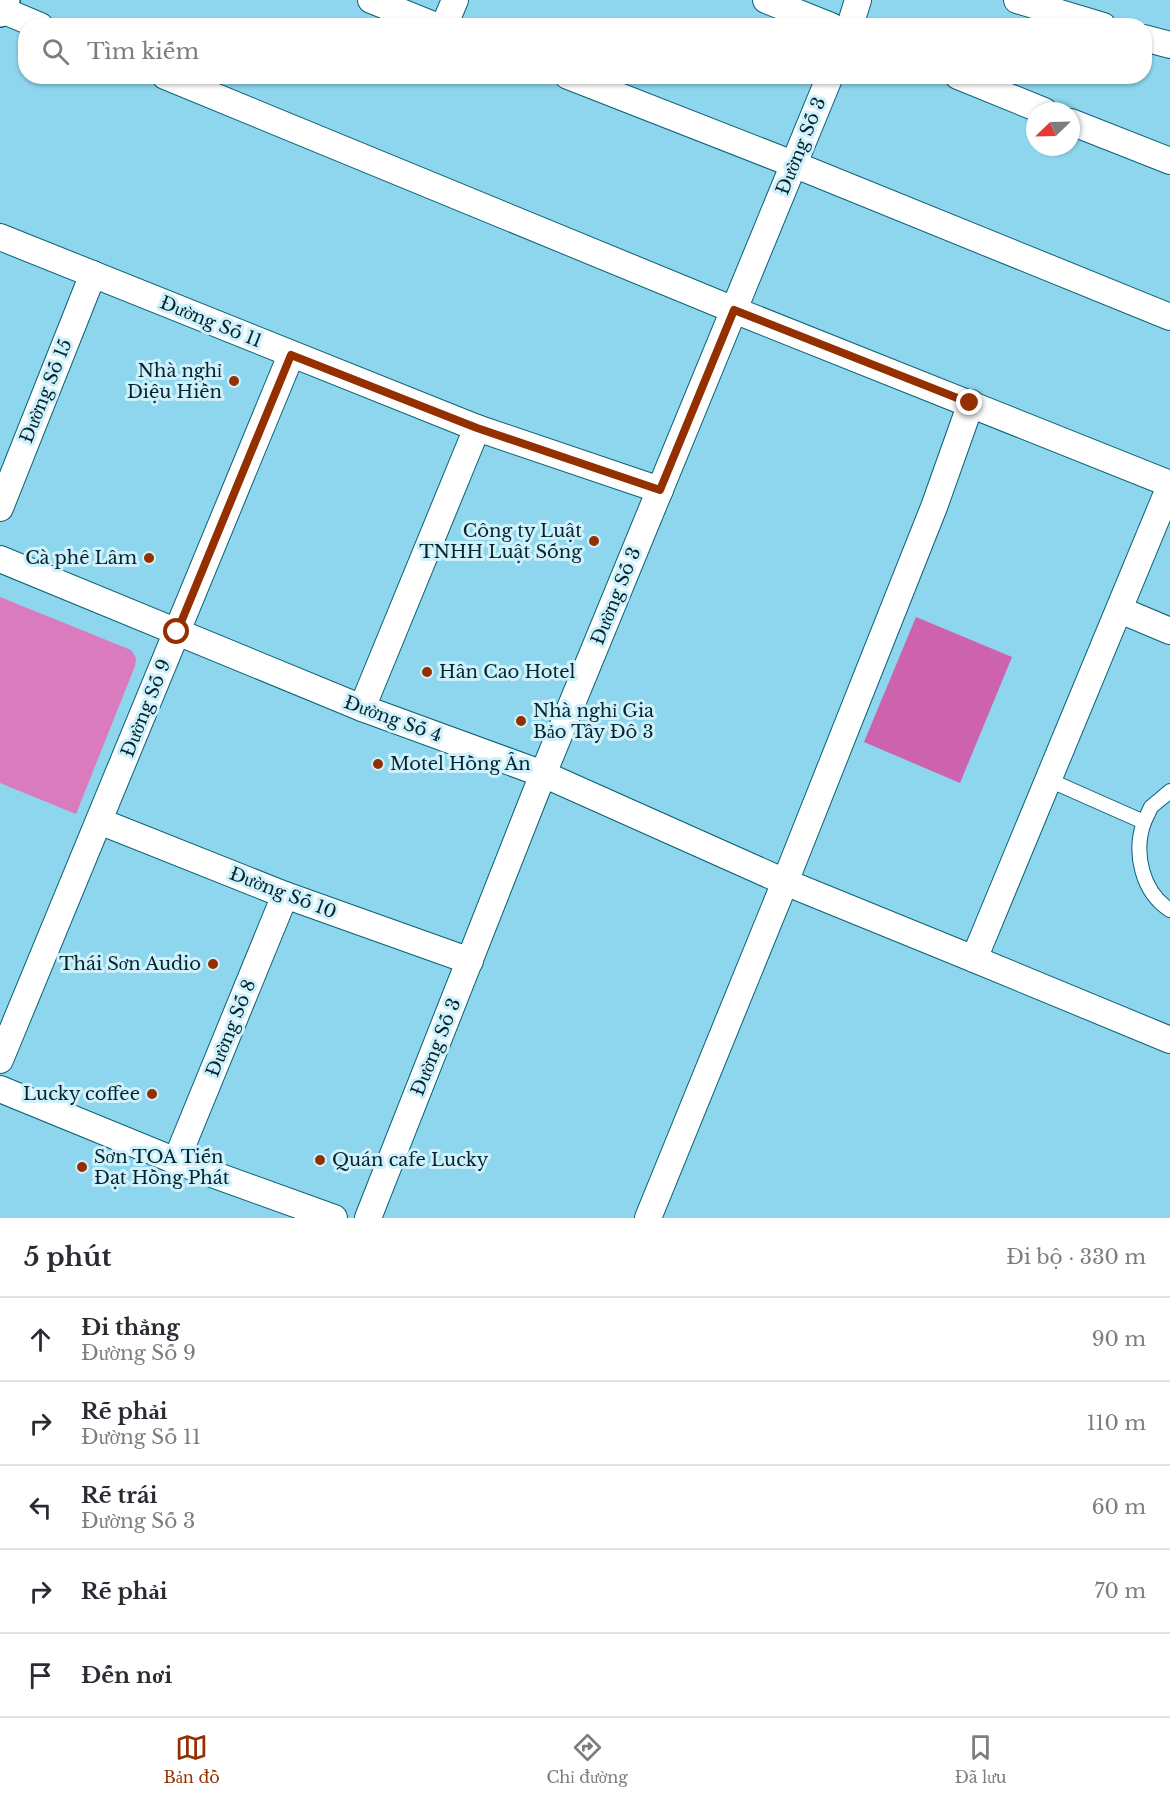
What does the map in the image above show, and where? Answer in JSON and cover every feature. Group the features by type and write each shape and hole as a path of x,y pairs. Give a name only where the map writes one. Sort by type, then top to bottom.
{"main road":[{"path":"0,10 3,0"}],"street":[{"path":"371,0 416,18"},
{"path":"447,18 455,0"},
{"path":"766,0 811,18"},
{"path":"852,18 858,0"},
{"path":"1017,0 1077,18"},
{"path":"0,10 20,18"},
{"path":"1152,40 1170,45"},
{"path":"184,84 734,310 1170,485 974,959"},
{"path":"588,84 1170,316"},
{"name":"Đường Số 3","path":"368,1218 543,774 827,84"},
{"path":"978,84 1026,104"},
{"path":"1080,126 1170,161"},
{"name":"Đường Số 11","path":"0,237 477,428 660,490"},
{"name":"Đường Số 15","path":"0,508 93,274"},
{"name":"Đường Số 9","path":"0,1060 291,355"},
{"path":"648,1218 934,507 970,403"},
{"path":"362,708 477,428"},
{"name":"Đường Số 4","path":"0,559 362,708 543,774 785,882 1170,1040"},
{"path":"1119,610 1170,631"},
{"name":"Đường Số 10","path":"99,821 285,895 470,961"},
{"name":"Đường Số 8","path":"176,1161 285,895"},
{"path":"0,1089 176,1161 334,1218"}],"lane":[{"path":"1049,780 1144,822"},
{"path":"1170,791 1151,807 1140,831 1139,850 1142,875 1154,896 1170,910"}],"shaded area":[{"path":"0,597 131,650 136,658 135,666 76,814 0,783"},
{"path":"916,617 1012,657 960,783 864,742"}],"place":[{"name":"Nhà nghỉ Diệu Hiền","path":"234,381"},
{"name":"Công ty Luật TNHH Luật Sống","path":"594,541"},
{"name":"Cà phê Lâm","path":"149,558"},
{"name":"Hân Cao Hotel","path":"427,672"},
{"name":"Nhà nghỉ Gia Bảo Tây Đô 3","path":"521,721"},
{"name":"Motel Hồng Ân","path":"378,764"},
{"name":"Thái Sơn Audio","path":"213,964"},
{"name":"Lucky coffee","path":"152,1094"},
{"name":"Quán cafe Lucky","path":"320,1160"},
{"name":"Sơn TOA Tiến Đạt Hồng Phát","path":"82,1167"}],"route":[{"path":"177,632 291,355 477,428 660,490 734,310 970,403"}]}
